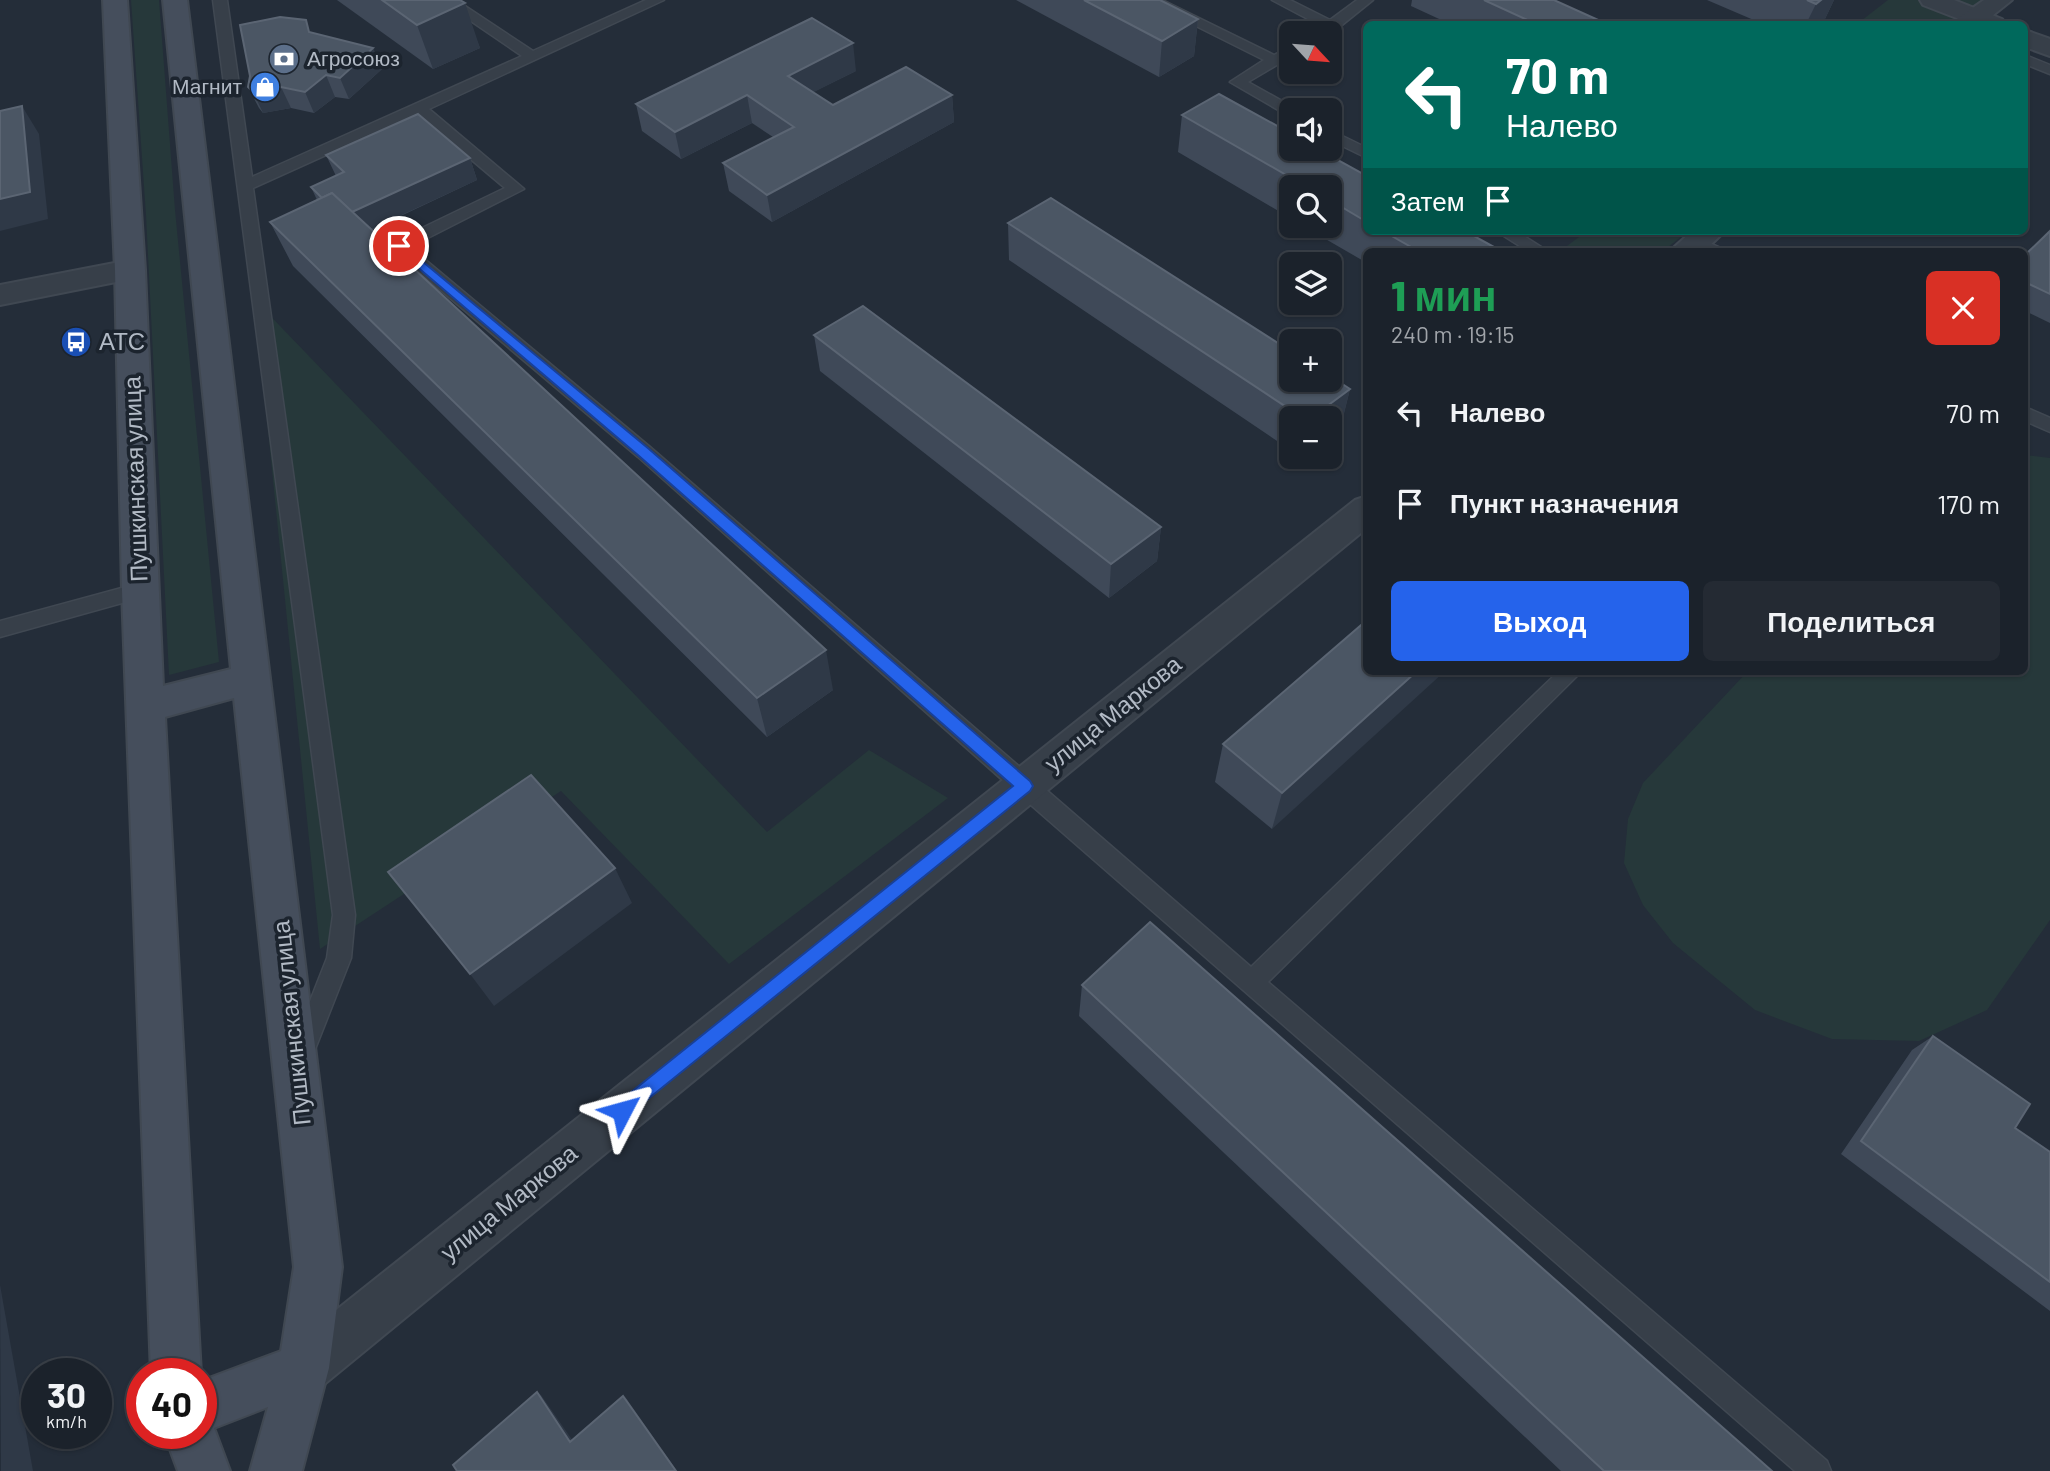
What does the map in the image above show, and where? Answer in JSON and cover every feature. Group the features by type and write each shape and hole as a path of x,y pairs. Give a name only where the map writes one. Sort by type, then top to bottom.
{"main road":[{"name":"Пушкинская улица","path":"115,0 130,270 140,592 175,1358"},
{"name":"Пушкинская улица","path":"175,0 250,679 297,1067 317,1267 304,1368 276,1471"},
{"path":"146,705 250,679"},
{"path":"217,1401 304,1368"},
{"path":"196,1449 204,1471"}],"street":[{"path":"1933,0 1976,21"},
{"path":"1979,21 2000,0"},
{"path":"2028,39 2050,48"},
{"path":"0,295 8,291 130,270"},
{"name":"улица Маркова","path":"304,1368 1363,512"}],"lane":[{"path":"220,0 344,915 339,958 297,1067"},
{"path":"447,0 532,57"},
{"path":"245,186 657,0"},
{"path":"1151,0 1274,60"},
{"path":"1279,0 1312,21"},
{"path":"1338,21 1366,0"},
{"path":"1279,57 1237,82 1279,105"},
{"path":"2028,60 2050,70"},
{"path":"419,107 516,189 399,246 644,452 1024,786 1817,1471"},
{"path":"1342,140 1363,152"},
{"path":"1511,235 1534,248"},
{"path":"2028,415 2050,426"},
{"path":"0,629 140,592"},
{"path":"1252,982 1568,675"}],"shaded area":[{"path":"131,0 159,0 175,210 219,662 169,675 146,215"},
{"path":"1888,0 1982,0 1955,21 1861,21"},
{"path":"1582,235 1683,235 1667,248 1564,248"},
{"path":"255,300 767,832 869,750 948,798 729,964 561,791 320,949"},
{"path":"2028,455 2050,458 2050,920 1987,1010 1919,1041 1832,1039 1755,1010 1673,943 1643,905 1624,863 1628,819 1643,783 1744,675 2028,675"}],"building":[{"path":"382,0 460,0 465,3 417,25"},
{"path":"1084,0 1160,0 1198,19 1162,41"},
{"path":"1484,0 1554,0 1600,21 1530,21"},
{"path":"280,17 306,20 309,32 373,48 340,78 326,75 305,92 281,87 253,92 248,87 250,76 240,25"},
{"path":"812,18 853,43 788,76 833,105 906,67 952,95 767,195 723,163 794,127 747,95 675,132 636,104"},
{"path":"1219,94 1279,127 1279,161 1340,161 1363,174 1363,220 1342,207 1342,175 1286,175 1182,115"},
{"path":"22,106 30,192 0,199 0,111"},
{"path":"418,114 470,158 352,212 332,193 322,198 311,187 344,172 326,155"},
{"path":"332,193 826,650 757,698 270,222"},
{"path":"1051,198 1279,344 1279,392 1342,392 1342,384 1350,389 1327,406 1285,406 1008,223"},
{"path":"2050,231 2050,294 2028,283 2028,252"},
{"path":"1390,235 1472,235 1496,248 1413,248"},
{"path":"863,306 1161,527 1111,564 814,335"},
{"path":"1363,623 1363,675 1413,675 1282,793 1223,744"},
{"path":"531,775 615,868 470,974 388,872"},
{"path":"1150,922 1772,1471 1604,1471 1082,985"},
{"path":"1933,1036 2030,1104 2015,1128 2050,1152 2050,1282 1861,1141"},
{"path":"537,1392 570,1442 623,1396 676,1471 457,1471 453,1465"}],"place":[{"name":"Агросоюз","path":"284,59"},
{"name":"Магнит","path":"265,87"},
{"name":"АТС","path":"76,342"}],"route":[{"path":"399,246 644,452 1024,786 622,1111"}]}
